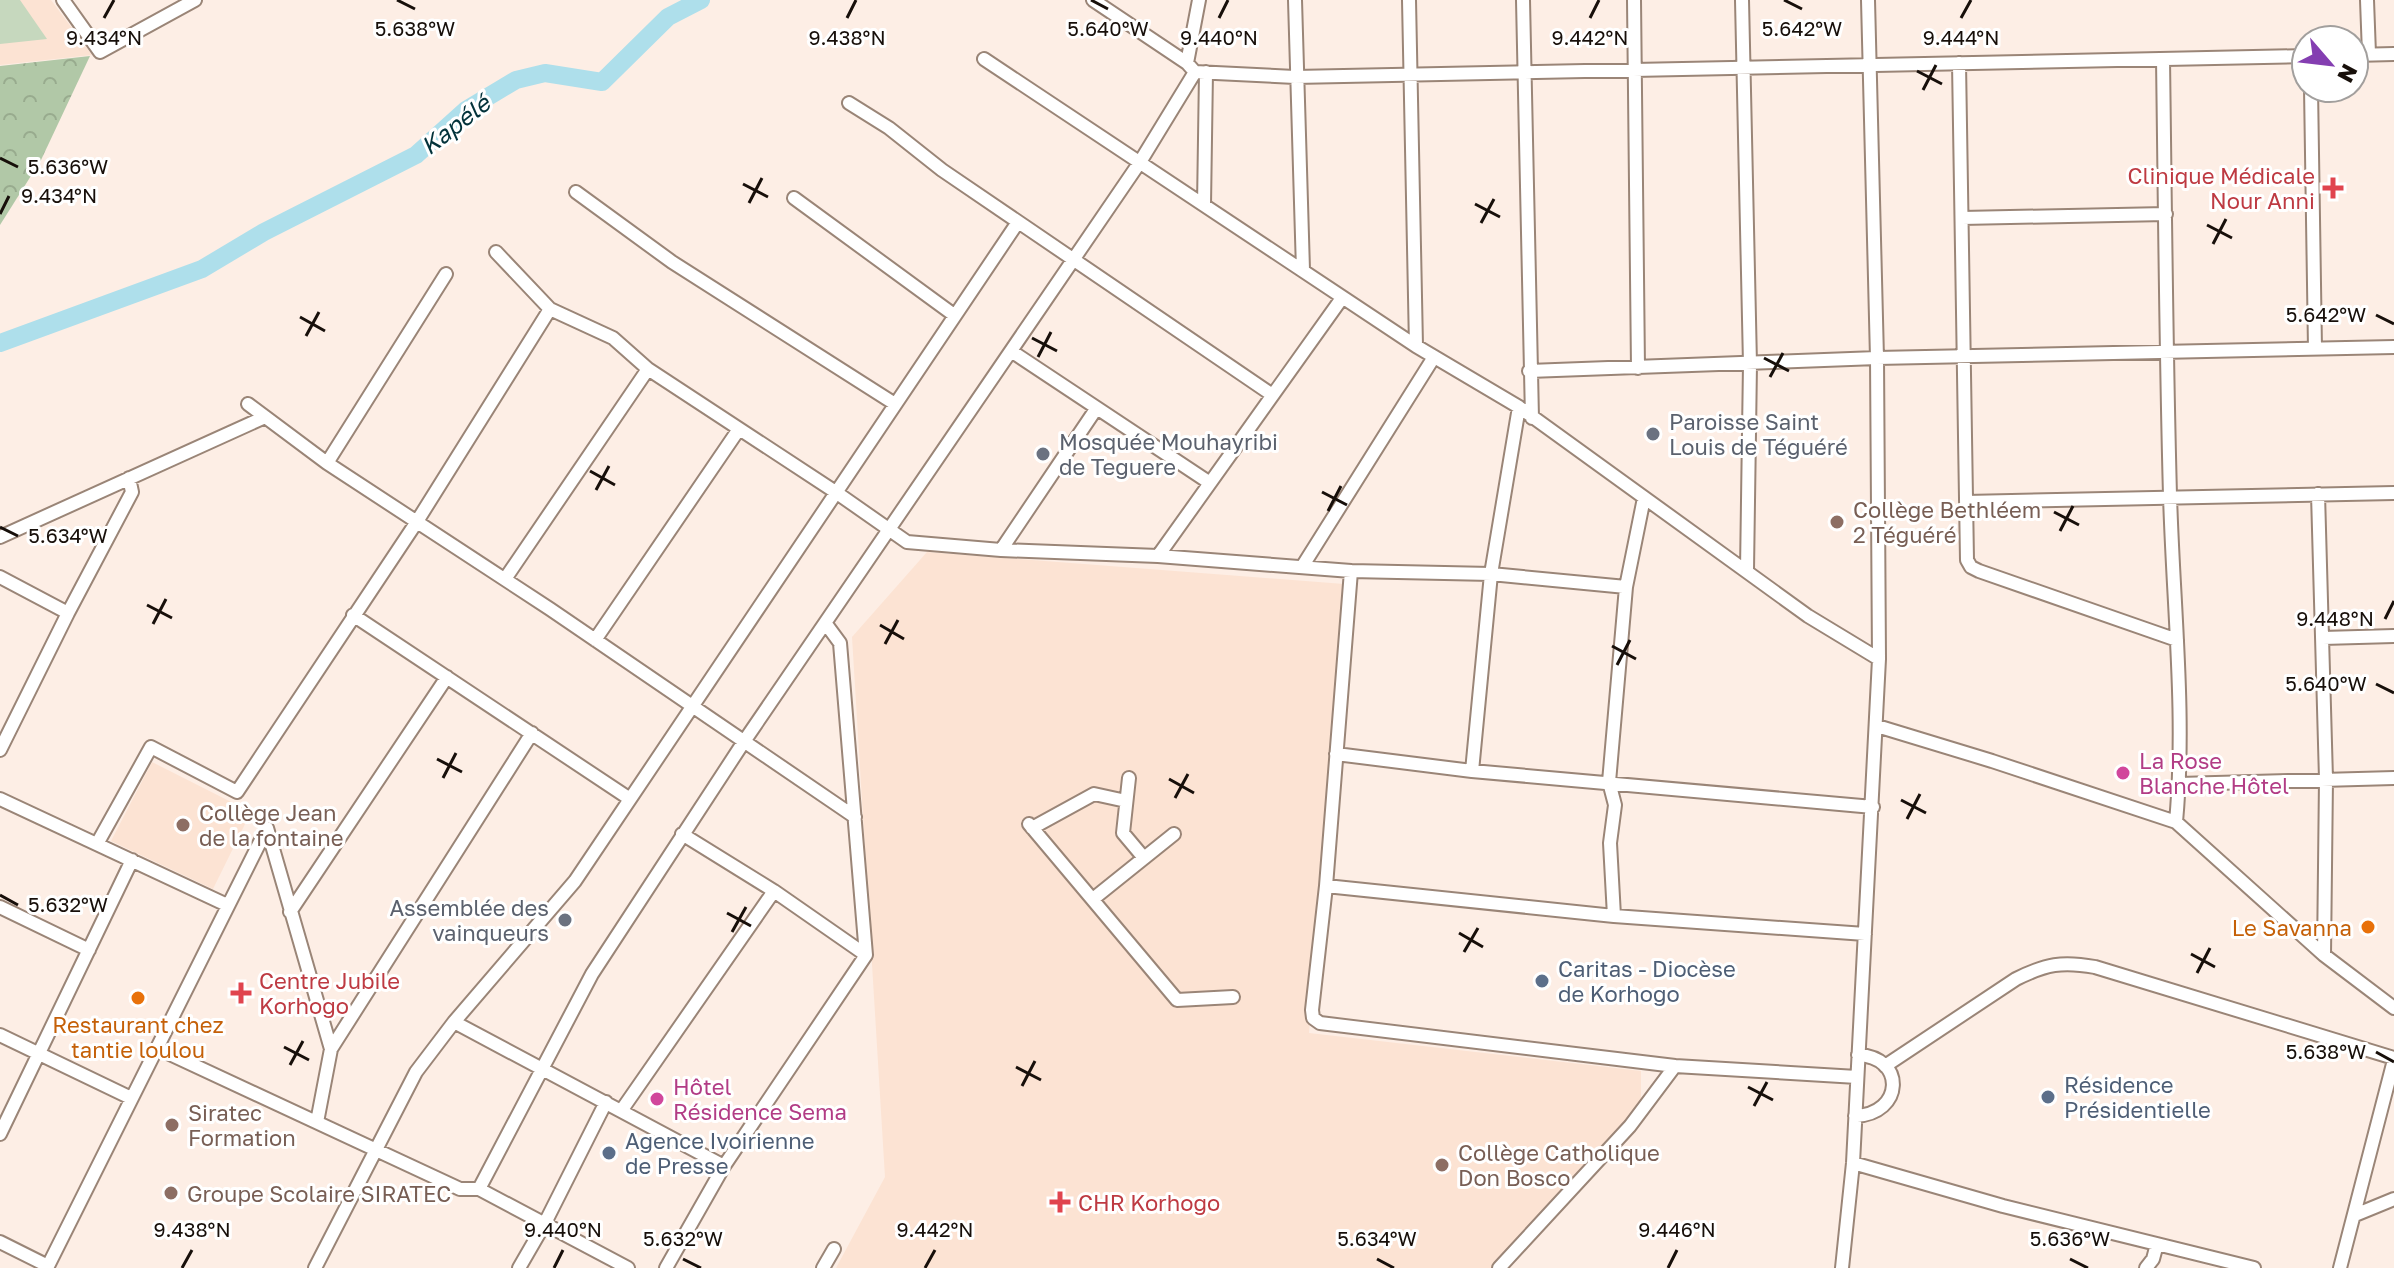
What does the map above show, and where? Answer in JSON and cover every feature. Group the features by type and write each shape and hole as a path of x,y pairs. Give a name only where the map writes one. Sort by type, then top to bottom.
{"street":[{"path":"63,0 100,52 195,0"},
{"path":"1093,0 1196,69 1295,77 2290,56"},
{"path":"1199,0 1196,69 1204,205"},
{"path":"1295,0 1303,270"},
{"path":"1409,0 1416,346"},
{"path":"1523,0 1532,418"},
{"path":"1634,0 1638,368"},
{"path":"1742,0 1750,364 1747,570"},
{"path":"1839,1267 1853,1163 1879,659 1877,358 1868,0"},
{"path":"2367,0 2368,24"},
{"path":"2370,54 2394,54"},
{"path":"984,59 1342,298 1519,407 1808,616 1879,659"},
{"path":"2163,59 2170,498 2177,640 2179,784 2176,822"},
{"path":"1959,63 1965,548 1971,567 2177,640"},
{"path":"479,1189 592,974 743,743 1074,261 1140,162 1196,69"},
{"path":"849,103 1271,394"},
{"path":"2311,104 2315,349"},
{"path":"576,192 672,262 895,404"},
{"path":"794,198 954,315"},
{"path":"1962,218 2166,214"},
{"path":"315,1268 416,1072 454,1022 575,881 1018,222"},
{"path":"496,252 550,309 613,338 648,369 907,542 1351,571 1491,574 1626,587"},
{"path":"327,463 446,274"},
{"path":"1158,556 1342,298"},
{"path":"97,844 151,747 237,792 416,523 550,309"},
{"path":"1529,371 1877,358 2394,347"},
{"path":"1011,351 1210,483"},
{"path":"1302,567 1434,357"},
{"path":"505,579 648,369"},
{"path":"248,404 327,463 505,579 855,817"},
{"path":"1472,771 1491,574 1519,407"},
{"path":"1001,550 1096,409"},
{"path":"0,537 265,417"},
{"path":"595,640 739,429"},
{"path":"0,750 132,492 129,478"},
{"path":"1966,502 2394,493"},
{"path":"2318,494 2326,779 2324,955"},
{"path":"1614,916 1610,843 1615,805 1609,782 1626,587 1644,498"},
{"path":"1351,571 1326,886 1312,1010 1316,1021 1675,1066 1857,1077"},
{"path":"0,577 68,613"},
{"path":"353,615 630,799"},
{"path":"666,1268 724,1166 866,955 840,643 826,624"},
{"path":"2323,638 2394,636"},
{"path":"290,912 447,677"},
{"path":"1877,726 2176,822 2324,955 2394,1008"},
{"path":"317,1122 331,1049 532,733"},
{"path":"1336,754 1472,771 1873,807"},
{"path":"1129,778 1123,833 1144,858"},
{"path":"2179,784 2394,778"},
{"path":"1126,801 1094,794 1031,826 1177,1000 1233,997"},
{"path":"0,799 227,905"},
{"path":"0,1242 48,1267 267,828 331,1049"},
{"path":"682,834 774,891 866,955"},
{"path":"1093,899 1174,834"},
{"path":"1,1132 132,860"},
{"path":"1326,886 1614,916 1865,934"},
{"path":"621,1111 774,891"},
{"path":"0,907 89,950"},
{"path":"1885,1066 2016,979 2039,967 2054,964 2095,967 2394,1059 2340,1268"},
{"path":"454,1022 724,1166"},
{"path":"0,1035 131,1098"},
{"path":"157,1048 460,1189 479,1189 628,1268"},
{"path":"1855,1116 1875,1113 1890,1098 1894,1088 1892,1075 1885,1066 1868,1056 1858,1055"},
{"path":"1504,1266 1630,1126 1675,1066"},
{"path":"519,1268 606,1102"},
{"path":"1853,1163 2003,1206 2254,1268"},
{"path":"2355,1215 2394,1199"},
{"path":"2146,1268 2153,1259 2157,1244"},
{"path":"823,1268 834,1249"}],"shaded area":[{"path":"0,0 51,0 92,55 0,65"},
{"path":"927,552 1344,584 1309,1033 1641,1071 1641,1104 1494,1268 836,1268 885,1177 852,637"},
{"name":"Collège Jean de la fontaine","path":"152,762 251,812 213,889 111,841"}],"green space":[{"path":"0,0 20,0 47,39 0,44"},
{"path":"90,56 41,160 0,225 0,66"}],"waterway":[{"name":"Kapélé","path":"0,343 202,269 264,232 416,155 466,110 516,80 545,73 602,82 668,17 701,0"}],"place":[{"name":"Clinique Médicale Nour Anni","path":"2333,188"},
{"name":"Paroisse Saint Louis de Téguéré","path":"1653,434"},
{"name":"Mosquée Mouhayribi de Teguere","path":"1043,454"},
{"name":"Collège Bethléem 2 Téguéré","path":"1837,522"},
{"name":"La Rose Blanche Hôtel","path":"2123,773"},
{"name":"Collège Jean de la fontaine","path":"183,825"},
{"name":"Assemblée des vainqueurs","path":"565,920"},
{"name":"Le Savanna","path":"2368,927"},
{"name":"Caritas - Diocèse de Korhogo","path":"1542,981"},
{"name":"Centre Jubile Korhogo","path":"241,993"},
{"name":"Restaurant chez tantie loulou","path":"138,998"},
{"name":"Résidence Présidentielle","path":"2048,1097"},
{"name":"Hôtel Résidence Sema","path":"657,1099"},
{"name":"Siratec Formation","path":"172,1125"},
{"name":"Agence Ivoirienne de Presse","path":"609,1153"},
{"name":"Collège Catholique Don Bosco","path":"1442,1165"},
{"name":"Groupe Scolaire SIRATEC","path":"171,1193"},
{"name":"CHR Korhogo","path":"1060,1202"}]}
